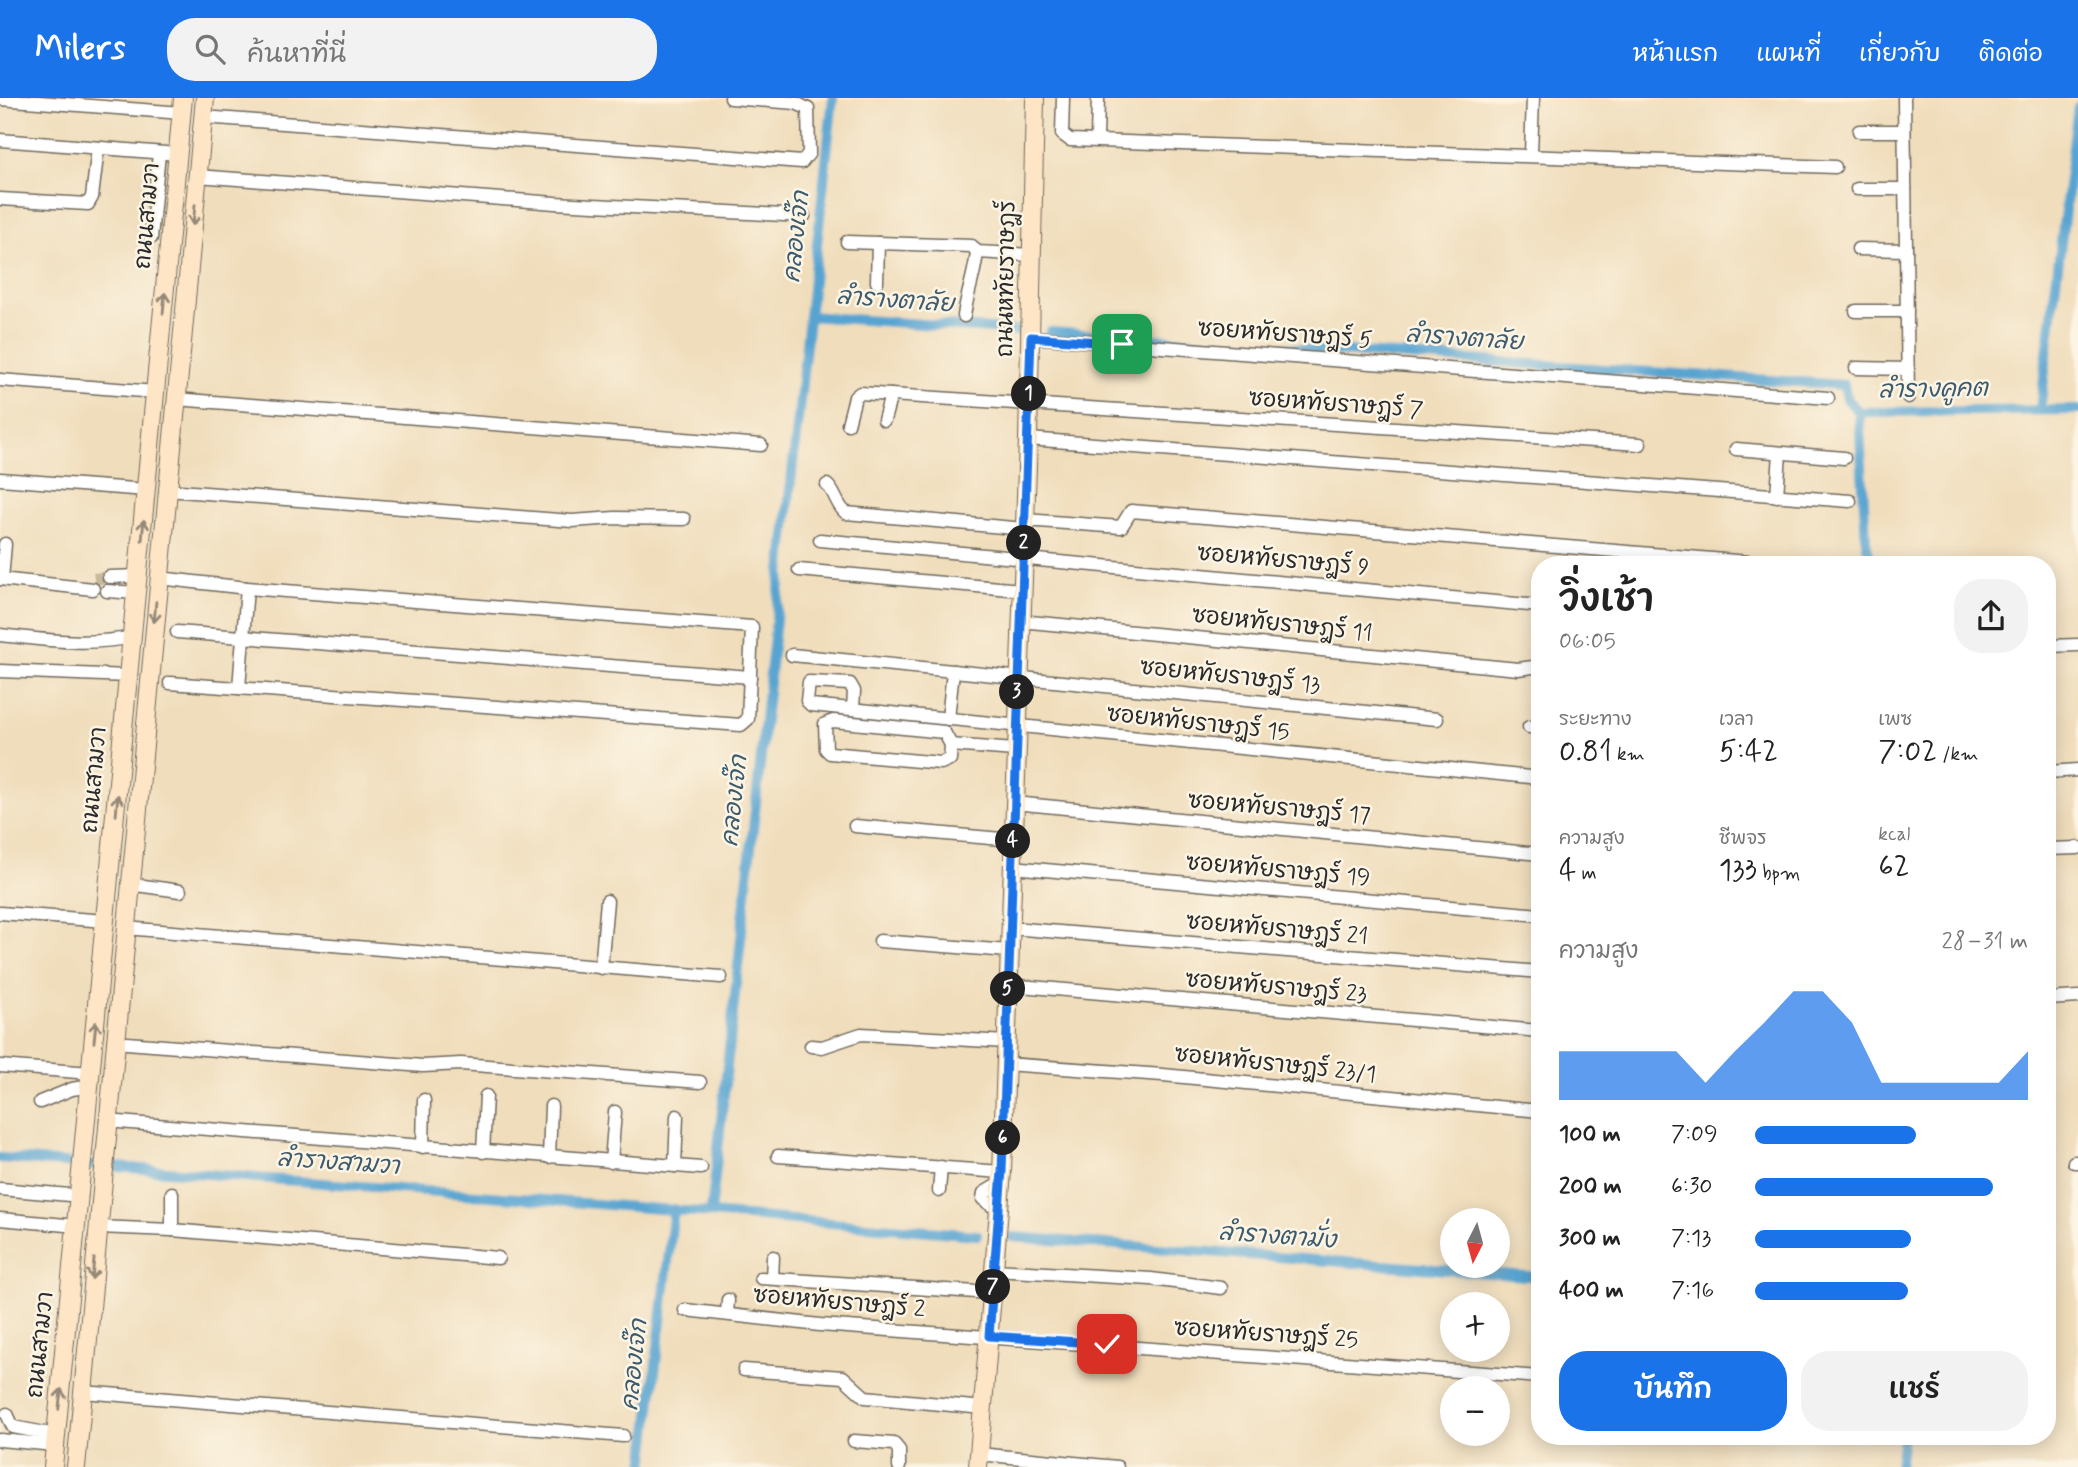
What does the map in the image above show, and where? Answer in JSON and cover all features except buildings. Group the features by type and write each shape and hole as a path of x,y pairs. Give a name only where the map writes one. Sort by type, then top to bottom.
{"street":[{"name":"ถนนสามวา","path":"76,1467 86,1333 205,98"},
{"path":"203,117 802,162 809,153 808,109 796,103 731,98"},
{"name":"ถนนหทัยราษฎร์","path":"979,1461 999,1211 1007,1042 1028,439 1035,98"},
{"path":"1063,98 1064,138 1835,167"},
{"path":"1097,140 1098,98"},
{"path":"1531,154 1532,98"},
{"path":"1904,98 1908,397"},
{"path":"0,99 183,105"},
{"name":"ถนนสามวา","path":"54,1450 83,1177 83,1148 183,105"},
{"path":"1858,131 1904,131"},
{"path":"0,140 178,153"},
{"path":"0,199 88,204 92,197 98,148"},
{"path":"151,238 159,153"},
{"path":"197,176 555,203 804,216"},
{"path":"1857,189 1905,189"},
{"path":"847,242 972,246 977,252 1033,255"},
{"path":"877,282 878,243"},
{"path":"1858,249 1906,250"},
{"path":"964,316 977,252"},
{"path":"1856,311 1907,311"},
{"name":"ซอยหทัยราษฎร์ 5","path":"1031,337 1828,398"},
{"path":"1856,368 1908,369"},
{"path":"0,380 156,392"},
{"name":"ซอยหทัยราษฎร์ 7","path":"848,424 857,394 1640,444"},
{"path":"884,420 891,395"},
{"path":"176,399 761,446"},
{"path":"152,435 172,438"},
{"path":"1028,439 1850,501"},
{"path":"1736,449 1844,458"},
{"path":"1777,496 1780,453"},
{"path":"0,479 147,490"},
{"path":"827,485 833,490 839,508 846,513 1025,525 1121,527 1131,511 1676,556"},
{"path":"167,490 559,521 684,519"},
{"name":"ซอยหทัยราษฎร์ 9","path":"820,540 1531,605"},
{"path":"5,544 1,579 93,584"},
{"path":"799,570 1021,590"},
{"path":"111,578 138,585 110,592 111,578"},
{"path":"159,578 247,587 749,624 752,627 748,719 741,725 170,683"},
{"path":"239,688 247,587"},
{"name":"ซอยหทัยราษฎร์ 11","path":"1020,621 1518,669 1531,667"},
{"path":"177,632 750,677"},
{"path":"0,635 105,643 133,637"},
{"path":"2056,646 2078,645"},
{"name":"ซอยหทัยราษฎร์ 13","path":"792,655 1437,719"},
{"path":"0,671 129,676"},
{"path":"948,719 953,671"},
{"name":"ซอยหทัยราษฎร์ 15","path":"853,709 1531,777"},
{"path":"833,721 928,729 944,732 951,745 950,759 941,763 830,753 826,749 825,724 833,721"},
{"path":"951,745 1016,750"},
{"path":"2056,772 2078,771"},
{"name":"ซอยหทัยราษฎร์ 17","path":"1014,803 1531,853"},
{"path":"855,826 1013,840"},
{"path":"2056,849 2078,848"},
{"name":"ซอยหทัยราษฎร์ 19","path":"1012,867 1531,914"},
{"path":"129,884 180,891"},
{"path":"601,968 607,901"},
{"path":"0,913 106,921"},
{"path":"125,928 721,977"},
{"name":"ซอยหทัยราษฎร์ 21","path":"1011,928 1531,971"},
{"path":"880,942 1009,951"},
{"name":"ซอยหทัยราษฎร์ 23","path":"1008,985 1531,1030"},
{"path":"2056,999 2078,998"},
{"path":"811,1046 822,1047 861,1034 1007,1042"},
{"path":"114,1042 423,1066 461,1064 700,1082"},
{"name":"ซอยหทัยราษฎร์ 23/1","path":"1006,1064 1163,1075 1531,1110"},
{"path":"0,1066 90,1079"},
{"path":"40,1102 90,1079"},
{"path":"483,1152 486,1096"},
{"path":"423,1147 424,1100"},
{"path":"549,1157 551,1106"},
{"path":"611,1162 615,1112"},
{"path":"675,1166 677,1116"},
{"path":"106,1121 701,1168"},
{"path":"778,1156 941,1167 1001,1177"},
{"path":"939,1191 941,1167"},
{"path":"0,1189 81,1196"},
{"path":"172,1193 172,1230"},
{"path":"0,1219 77,1226"},
{"path":"97,1227 138,1231 172,1230 498,1258"},
{"path":"773,1257 766,1278 992,1293"},
{"path":"994,1270 1151,1279 1222,1288"},
{"path":"727,1314 728,1300"},
{"name":"ซอยหทัยราษฎร์ 2","path":"685,1310 820,1325 989,1336"},
{"path":"67,1330 86,1333"},
{"name":"ซอยหทัยราษฎร์ 25","path":"989,1336 1531,1376"},
{"path":"744,1370 843,1377 865,1396 984,1408"},
{"path":"83,1392 623,1436"},
{"path":"7,1414 13,1427 54,1450"},
{"path":"0,1440 54,1450"},
{"path":"854,1441 894,1444 899,1450 899,1467"},
{"path":"0,1447 54,1450"},
{"path":"979,1461 1117,1467"}],"waterway":[{"name":"คลองเจ๊ก","path":"0,1158 711,1213 833,98"},
{"path":"2040,410 2078,107"},
{"name":"ลำรางตาลัย","path":"809,316 1019,331"},
{"name":"ลำรางตาลัย","path":"1050,332 1844,385 1847,399 1859,412"},
{"name":"ลำรางคูคต","path":"1870,556 1866,542 1859,412 2078,410"},
{"name":"คลองเจ๊ก","path":"644,1467 674,1209"},
{"name":"ลำรางตามั่ง","path":"711,1213 977,1235"},
{"name":"ลำรางตามั่ง","path":"1012,1237 1531,1276"},
{"name":"ลำรางคูคต","path":"1899,1467 1902,1445"}],"tunnel":[{"path":"94,579 109,577"}],"route":[{"path":"1107,1344 989,1336 1002,1171 1031,337 1122,344"}],"water label":[{"name":"ลำรางสามวา","path":"338,1163"}]}
